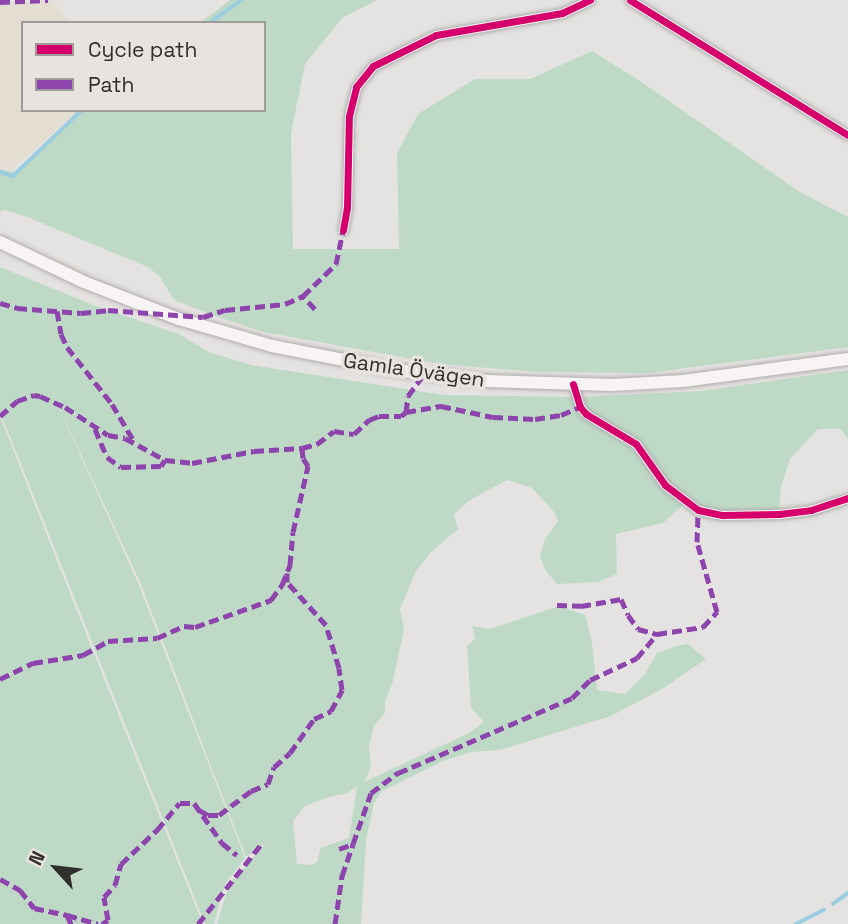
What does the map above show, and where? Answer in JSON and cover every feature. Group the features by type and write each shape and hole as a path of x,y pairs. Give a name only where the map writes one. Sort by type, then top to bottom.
{"main road":[{"name":"Gamla Övägen","path":"0,242 84,282 179,319 272,346 396,370 487,381 573,384 683,382 848,359"}],"street":[{"path":"343,230 347,208 349,116 356,87 373,66 436,35 562,13 590,0"},
{"path":"630,0 848,135"},
{"path":"573,384 580,407 586,414 636,444 665,485 698,510 722,515 779,514 811,510 848,498"}],"shaded area":[{"path":"52,0 70,21 21,21 21,112 76,112 12,170 0,166 0,4"}],"green space":[{"path":"230,0 377,0 343,17 305,64 291,133 293,249 399,249 397,153 418,114 475,79 530,79 592,51 640,81 800,192 848,217 848,347 648,373 538,372 439,364 264,332 209,314 174,300 160,277 148,267 27,217 5,210 0,212 0,169 14,172 83,112 266,112 266,21 203,21"},
{"path":"0,267 96,306 179,334 209,352 251,365 444,395 577,397 701,391 848,370 848,439 841,429 818,429 790,459 781,487 779,514 722,515 687,501 663,523 616,534 617,574 598,582 557,584 546,571 540,557 545,539 558,521 554,512 532,488 507,480 470,500 454,514 458,529 432,551 416,571 400,609 404,629 393,681 385,702 385,713 374,726 369,745 371,767 364,782 469,733 484,722 471,708 467,646 475,639 472,626 490,629 559,606 585,615 592,642 597,690 625,694 645,674 657,653 688,644 706,659 662,689 611,716 500,750 471,752 443,761 382,791 374,803 366,841 361,924 217,924 229,884 267,842 246,857 140,582 46,379 138,583 245,858 225,884 214,924 205,924 0,412","holes":["357,787 349,838 320,848 318,861 313,865 297,864 293,821 305,806 345,794"]},
{"path":"0,416 86,634 203,924 0,924"}],"waterway":[{"path":"212,21 242,0"},
{"path":"0,172 13,176 80,112"},
{"path":"833,904 848,893"},
{"path":"796,924 824,910"}],"marked path":[{"path":"0,2 48,0"},
{"path":"315,309 303,296 336,264 343,230"},
{"path":"0,303 17,308 81,313 108,310 203,317 225,310 285,304 303,296"},
{"path":"57,311 61,334 67,347 112,404 134,441"},
{"path":"406,412 408,396 425,373"},
{"path":"0,416 17,401 34,395 40,396 65,407 108,435 125,438 165,460 192,463 254,451 302,448 317,444 334,431 354,434 369,420 379,416 401,416 406,412 441,406 493,417 535,419 561,415 580,407"},
{"path":"95,429 107,457 121,467 161,466 165,460"},
{"path":"0,679 33,663 83,655 108,641 157,638 184,626 195,627 271,600 282,585 290,565 293,532 308,466 303,458 302,448"},
{"path":"557,605 581,606 621,599 638,629 657,634 703,627 717,612 697,542 698,510"},
{"path":"199,810 208,815 219,815 251,791 268,784 274,767 290,753 314,719 331,711 342,690 339,668 326,625 287,582 287,573"},
{"path":"339,849 353,844 371,793 398,773 572,698 590,680 637,658 657,634"},
{"path":"102,924 108,920 104,897 115,885 121,864 157,830 180,803 194,803 222,843 237,855"},
{"path":"198,924 263,842"},
{"path":"335,924 342,876 353,844"},
{"path":"0,879 20,890 34,908 67,915 71,924"},
{"path":"67,915 98,924"}],"cycle path":[{"path":"343,230 347,208 349,116 356,87 373,66 436,35 562,13 590,0"},
{"path":"630,0 848,135"},
{"path":"573,384 580,407 586,414 636,444 665,485 698,510 722,515 779,514 811,510 848,498"}]}
